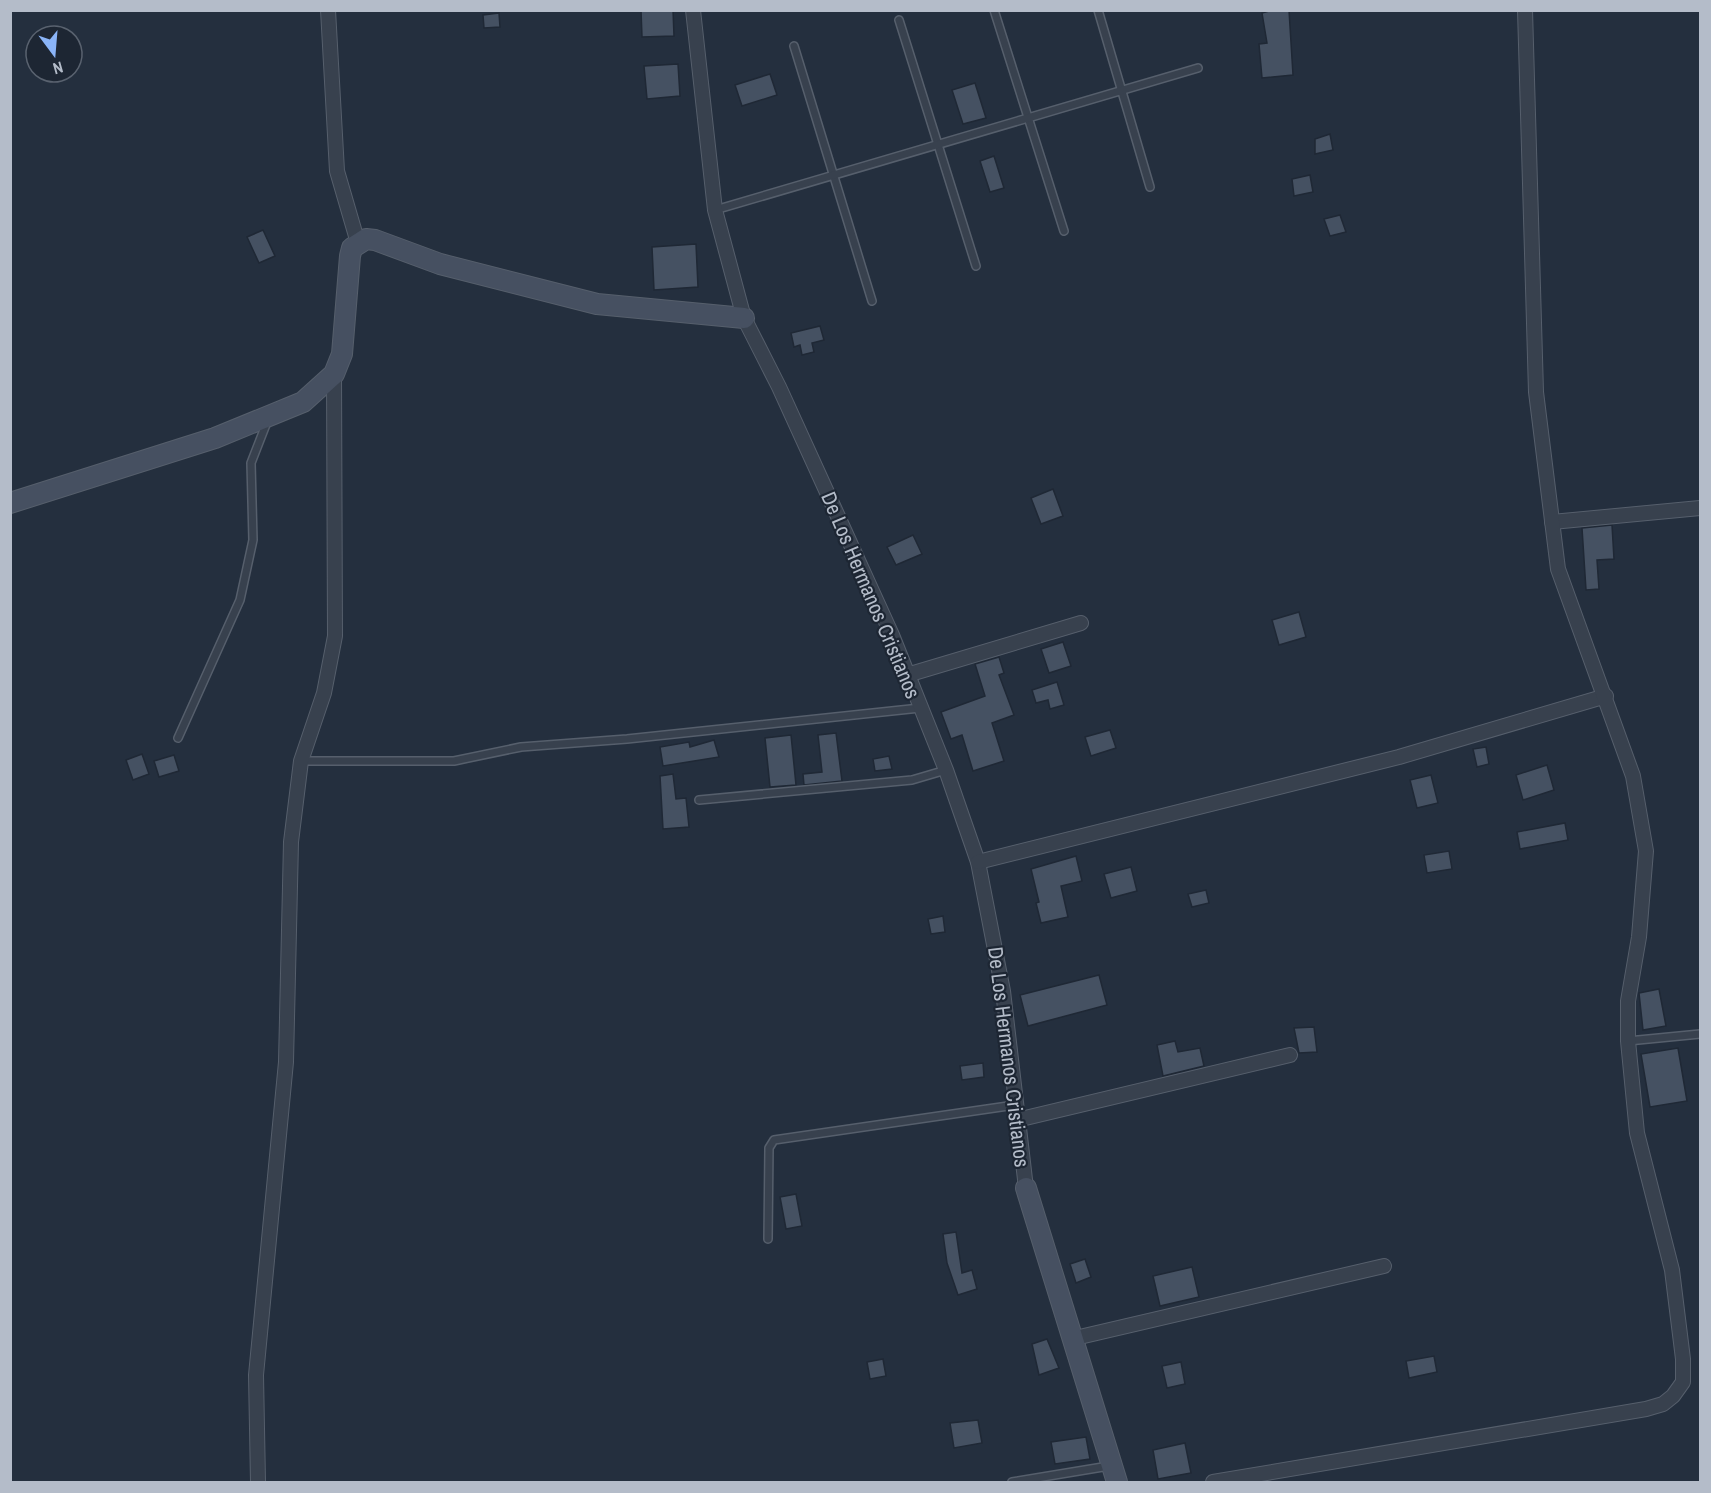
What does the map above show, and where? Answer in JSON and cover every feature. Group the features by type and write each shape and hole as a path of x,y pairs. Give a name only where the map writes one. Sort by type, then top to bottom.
{"street":[{"path":"328,10 337,171 358,243"},
{"name":"De Los Hermanos Cristianos","path":"693,10 715,210 744,318 784,398 892,635 946,770 978,862 1003,991 1026,1188"},
{"path":"1213,1482 1646,1409 1663,1404 1674,1396 1683,1382 1683,1359 1672,1270 1637,1133 1628,1041 1628,1001 1639,937 1646,851 1633,776 1606,696 1558,569 1536,392 1525,10"},
{"path":"258,1482 255,1414 259,1327 286,1062 290,968 289,873 301,761 322,701 335,636 334,374 342,354 352,248 358,243 375,240 440,264 597,304 744,318"},
{"path":"10,503 215,438 303,402 334,374"},
{"path":"1552,522 1701,508"},
{"path":"907,675 1081,623"},
{"path":"978,862 1399,757 1606,696"},
{"path":"1017,1120 1290,1055"},
{"path":"1026,1188 1114,1474"},
{"path":"1071,1339 1384,1266"}],"lane":[{"path":"994,10 1064,231"},
{"path":"1098,10 1150,187"},
{"path":"899,20 976,266"},
{"path":"794,46 872,301"},
{"path":"715,210 1198,68"},
{"path":"178,738 240,600 253,540 251,463 269,416"},
{"path":"301,761 454,761 521,747 606,741 920,708"},
{"path":"699,800 912,780 946,770"},
{"path":"1628,1041 1701,1034"},
{"path":"768,1239 769,1148 774,1140 1015,1105"},
{"path":"1012,1482 1114,1474"}],"building":[{"path":"641,10 673,10 674,36 642,37"},
{"path":"1289,10 1293,75 1262,78 1259,44 1267,43 1262,13"},
{"path":"499,13 500,27 484,28 483,15"},
{"path":"678,64 680,96 647,99 644,66"},
{"path":"770,74 777,95 742,106 735,85"},
{"path":"975,83 986,118 963,124 952,90"},
{"path":"1330,134 1333,150 1315,154 1315,139"},
{"path":"994,156 1004,188 990,192 980,161"},
{"path":"1310,175 1313,192 1294,196 1292,179"},
{"path":"1340,215 1346,232 1330,236 1324,219"},
{"path":"263,230 275,256 259,263 247,237"},
{"path":"696,244 698,287 654,290 652,247"},
{"path":"820,326 824,340 812,343 814,352 802,355 800,345 794,347 791,333"},
{"path":"1053,489 1063,516 1041,524 1031,498"},
{"path":"1612,525 1614,559 1597,560 1599,589 1586,590 1582,528"},
{"path":"913,535 922,554 896,565 887,547"},
{"path":"1299,612 1306,637 1279,645 1272,620"},
{"path":"1063,642 1071,666 1049,673 1041,649"},
{"path":"999,657 1004,673 999,675 1014,715 992,723 1004,761 973,771 962,735 951,739 941,712 985,696 975,664"},
{"path":"1057,682 1064,705 1050,709 1048,700 1036,703 1032,690"},
{"path":"1110,730 1116,748 1091,756 1085,737"},
{"path":"836,733 842,781 804,785 803,774 822,772 818,735"},
{"path":"791,735 796,785 770,787 765,738"},
{"path":"714,740 719,757 663,766 660,747 689,742 690,747"},
{"path":"1486,747 1489,764 1477,767 1473,749"},
{"path":"142,754 149,774 133,780 126,760"},
{"path":"174,755 179,771 159,777 154,761"},
{"path":"889,756 892,769 875,771 873,759"},
{"path":"1547,765 1554,790 1523,800 1516,775"},
{"path":"673,774 676,799 686,798 689,827 663,829 660,776"},
{"path":"1431,775 1438,803 1417,808 1410,780"},
{"path":"1565,823 1568,840 1520,849 1517,832"},
{"path":"1449,851 1452,869 1427,873 1424,855"},
{"path":"1076,856 1082,881 1061,886 1068,917 1041,923 1036,903 1039,902 1031,869"},
{"path":"1131,867 1137,891 1111,898 1104,874"},
{"path":"1206,890 1209,903 1192,907 1188,894"},
{"path":"943,916 945,932 931,934 928,919"},
{"path":"1099,975 1107,1005 1028,1026 1020,995"},
{"path":"1659,989 1666,1026 1643,1030 1639,993"},
{"path":"1314,1027 1317,1052 1299,1053 1294,1028"},
{"path":"1175,1041 1178,1052 1200,1048 1204,1066 1163,1076 1157,1045"},
{"path":"1678,1048 1687,1101 1650,1107 1641,1054"},
{"path":"983,1063 984,1077 962,1080 960,1066"},
{"path":"796,1194 802,1226 786,1229 780,1197"},
{"path":"956,1232 962,1273 972,1270 977,1289 958,1295 947,1263 943,1234"},
{"path":"1085,1259 1091,1277 1076,1283 1070,1264"},
{"path":"1192,1267 1199,1297 1160,1306 1153,1276"},
{"path":"1047,1339 1059,1368 1039,1375 1032,1344"},
{"path":"1434,1356 1437,1372 1409,1378 1406,1361"},
{"path":"883,1359 886,1376 870,1379 867,1362"},
{"path":"1181,1362 1185,1384 1167,1388 1162,1366"},
{"path":"978,1420 982,1443 954,1448 950,1423"},
{"path":"1086,1437 1090,1459 1055,1464 1051,1442"},
{"path":"1185,1443 1191,1473 1158,1479 1153,1450"}]}
